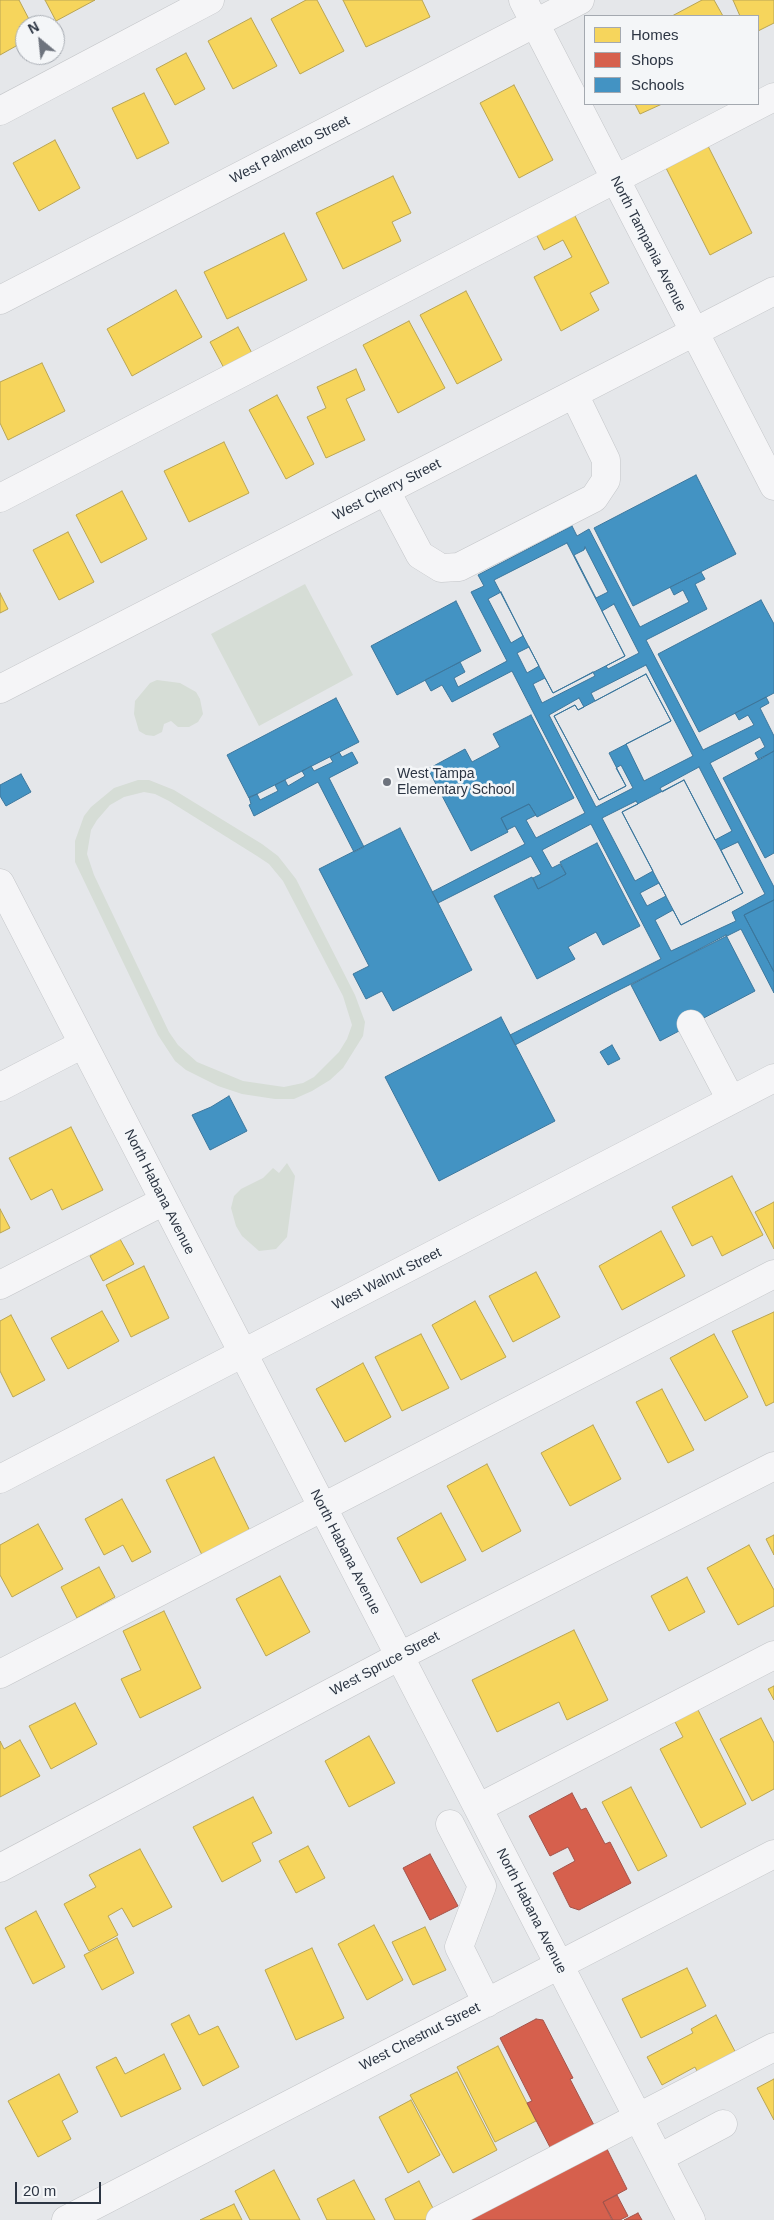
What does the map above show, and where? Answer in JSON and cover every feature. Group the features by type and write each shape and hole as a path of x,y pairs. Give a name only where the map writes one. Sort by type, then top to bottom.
{"street":[{"path":"0,111 210,0"},
{"name":"West Palmetto Street","path":"0,300 529,12 580,0"},
{"name":"North Tampania Avenue","path":"529,12 774,486"},
{"path":"0,498 774,98"},
{"name":"West Cherry Street","path":"0,689 774,291"},
{"path":"386,491 420,555 441,568 459,567 594,498 606,480 606,460 574,394"},
{"name":"North Habana Avenue","path":"1,887 691,2220"},
{"path":"691,1024 731,1100"},
{"path":"0,1087 83,1044"},
{"name":"West Walnut Street","path":"0,1478 774,1078"},
{"path":"0,1285 164,1201"},
{"path":"0,1674 774,1274"},
{"name":"West Spruce Street","path":"0,1868 400,1656 774,1466"},
{"path":"478,1808 774,1655"},
{"path":"450,1824 482,1886 459,1947 487,2003"},
{"path":"465,1854 494,1839"},
{"name":"West Chestnut Street","path":"66,2220 774,1854"},
{"path":"440,2220 774,2047"},
{"path":"659,2158 723,2124"}],"shaded area":[{"path":"305,584 353,675 259,726 211,634"},
{"path":"157,680 180,683 196,692 200,699 203,714 198,722 189,727 178,727 171,721 164,724 162,732 154,736 146,735 139,731 134,714 135,701 150,683"},
{"path":"138,780 149,780 174,790 262,844 278,856 296,879 355,995 365,1022 363,1036 343,1068 330,1080 294,1099 275,1099 242,1094 218,1086 186,1070 175,1061 158,1035 75,862 75,841 84,816 91,807 114,788","holes":["144,792 155,794 269,864 283,881 343,996 352,1025 347,1039 339,1052 314,1077 303,1083 284,1087 243,1081 197,1062 178,1045 169,1032 94,875 87,854 91,830 110,805 124,797"]},
{"path":"287,1163 295,1176 287,1237 276,1249 259,1251 242,1236 236,1226 231,1208 234,1196 241,1189 263,1178 273,1168 279,1173"}],"building: Homes":[{"path":"0,0 19,0 27,15 15,15 15,47 0,55"},
{"path":"45,0 95,0 65,16 53,15"},
{"path":"306,0 317,0 344,51 300,74 271,19"},
{"path":"343,0 422,0 430,17 366,47"},
{"path":"702,0 714,0 722,15 674,15"},
{"path":"733,0 774,0 774,23 759,30 759,15 740,15"},
{"path":"251,18 277,66 233,89 208,41"},
{"path":"186,53 205,89 175,105 156,69"},
{"path":"514,85 553,160 519,178 480,103"},
{"path":"144,93 169,143 137,159 112,108"},
{"path":"636,105 660,105 640,114"},
{"path":"55,140 80,188 39,211 13,163"},
{"path":"707,144 752,233 710,255 665,166"},
{"path":"393,176 411,213 392,222 401,241 343,269 316,213"},
{"path":"573,212 609,283 590,293 599,310 561,331 534,277 572,257 563,240 544,250 535,232"},
{"path":"284,233 307,280 227,319 204,272"},
{"path":"176,290 202,337 132,376 107,329"},
{"path":"466,291 502,360 457,384 420,315"},
{"path":"409,321 445,388 398,413 363,345"},
{"path":"238,327 253,355 225,370 210,342"},
{"path":"42,363 65,411 8,440 0,423 0,382"},
{"path":"356,369 365,390 346,399 365,440 326,458 307,417 326,408 317,387"},
{"path":"277,395 314,464 286,479 249,410"},
{"path":"224,442 249,493 189,522 164,471"},
{"path":"122,491 147,539 101,563 76,515"},
{"path":"68,532 94,582 59,600 33,550"},
{"path":"0,593 8,609 0,613"},
{"path":"71,1127 103,1190 62,1210 52,1189 31,1200 9,1158"},
{"path":"732,1176 763,1235 722,1256 712,1236 692,1246 672,1207"},
{"path":"774,1202 774,1249 755,1212"},
{"path":"0,1209 10,1228 0,1233"},
{"path":"661,1231 685,1276 622,1310 599,1266"},
{"path":"120,1239 134,1264 103,1281 90,1256"},
{"path":"144,1266 169,1318 131,1337 106,1285"},
{"path":"536,1272 560,1317 513,1342 489,1296"},
{"path":"475,1301 506,1357 461,1380 432,1325"},
{"path":"102,1311 119,1341 68,1369 51,1338"},
{"path":"774,1312 774,1402 766,1406 732,1331"},
{"path":"11,1315 45,1380 13,1397 0,1371 0,1321"},
{"path":"421,1334 449,1388 402,1411 375,1357"},
{"path":"714,1334 748,1397 705,1421 670,1358"},
{"path":"363,1363 391,1417 345,1442 316,1389"},
{"path":"662,1389 694,1450 668,1463 636,1402"},
{"path":"593,1425 621,1479 570,1506 541,1453"},
{"path":"214,1457 250,1531 202,1555 166,1480"},
{"path":"487,1464 521,1531 482,1552 447,1486"},
{"path":"122,1499 151,1552 132,1562 123,1545 104,1555 85,1519"},
{"path":"441,1513 466,1560 421,1583 397,1538"},
{"path":"38,1524 63,1569 12,1597 0,1575 0,1545"},
{"path":"774,1535 774,1555 766,1539"},
{"path":"749,1545 774,1590 774,1606 738,1625 707,1568"},
{"path":"99,1567 115,1597 77,1618 61,1587"},
{"path":"280,1576 310,1632 266,1656 236,1599"},
{"path":"687,1577 705,1612 669,1631 651,1596"},
{"path":"164,1611 201,1688 140,1718 121,1679 141,1670 123,1631"},
{"path":"574,1630 608,1700 567,1720 559,1702 497,1732 472,1680"},
{"path":"774,1686 774,1700 768,1689"},
{"path":"75,1703 97,1744 51,1769 29,1726"},
{"path":"696,1706 746,1804 701,1828 660,1749 683,1737 673,1718"},
{"path":"761,1718 774,1743 774,1789 752,1801 720,1739"},
{"path":"369,1736 395,1783 349,1807 325,1761"},
{"path":"20,1740 40,1776 0,1797 0,1741 4,1749"},
{"path":"631,1787 667,1856 638,1871 602,1802"},
{"path":"253,1797 272,1833 252,1843 261,1861 222,1882 193,1827"},
{"path":"308,1846 325,1878 296,1893 279,1861"},
{"path":"140,1849 172,1907 133,1927 122,1908 108,1916 118,1935 89,1951 64,1904 96,1887 89,1875"},
{"path":"36,1911 65,1967 33,1984 5,1928"},
{"path":"374,1925 403,1980 367,2000 338,1944"},
{"path":"425,1927 446,1970 413,1985 392,1942"},
{"path":"117,1938 134,1973 102,1990 84,1955"},
{"path":"312,1948 344,2018 296,2040 265,1970"},
{"path":"687,1968 706,2006 641,2038 622,1999"},
{"path":"189,2015 199,2035 218,2026 239,2067 203,2086 171,2024"},
{"path":"716,2015 738,2057 700,2077 695,2067 662,2085 647,2057 693,2033 691,2029"},
{"path":"498,2046 536,2121 495,2142 457,2067"},
{"path":"164,2054 181,2089 121,2117 96,2067 116,2057 125,2074"},
{"path":"457,2072 497,2150 453,2173 410,2095"},
{"path":"59,2074 78,2112 62,2121 71,2139 38,2157 8,2101"},
{"path":"774,2079 774,2120 757,2088"},
{"path":"411,2100 440,2155 408,2173 379,2117"},
{"path":"274,2170 300,2220 250,2220 235,2191"},
{"path":"354,2180 375,2220 327,2220 317,2199"},
{"path":"419,2181 436,2214 425,2220 395,2220 385,2199"},
{"path":"234,2204 242,2220 200,2220"}],"building: Shops":[{"path":"572,1793 581,1810 586,1808 605,1844 610,1842 631,1883 579,1910 570,1907 553,1873 575,1861 568,1847 550,1856 529,1816"},
{"path":"430,1854 458,1906 430,1920 403,1868"},
{"path":"536,2019 543,2020 573,2078 570,2079 596,2129 552,2151 527,2103 532,2101 500,2038"},
{"path":"605,2145 627,2189 603,2202 613,2220 460,2220"},
{"path":"617,2195 628,2216 620,2220 612,2220 603,2202"},
{"path":"638,2213 642,2220 624,2220"}],"building: Schools":[{"path":"696,475 736,554 633,606 594,528"},
{"path":"572,526 577,536 589,529 640,627 689,602 683,590 674,595 670,587 701,572 705,579 695,584 707,609 646,640 703,750 754,725 748,715 739,720 735,713 766,697 769,703 760,708 774,736 774,751 759,760 755,753 765,747 760,737 710,763 774,887 774,900 744,915 774,972 774,993 741,929 613,993 515,1045 510,1035 661,959 591,824 542,850 552,868 560,864 566,874 538,889 533,878 541,874 531,856 438,903 432,892 525,844 515,826 507,830 501,818 529,804 536,815 526,820 536,838 585,813 512,671 452,702 442,685 431,691 425,680 460,662 465,672 454,678 458,687 507,661 471,592 484,586 478,575","holes":["585,547 608,592 596,598 574,555 584,550","501,592 523,636 511,643 488,599","614,604 639,653 608,669 606,666 625,656 602,611","529,647 539,666 527,673 517,653","646,665 693,756 644,781 626,744 671,721 646,674 595,701 591,693","593,672 595,676 542,703 533,684 545,678 553,693","579,698 584,707 578,710 575,705 554,716 599,800 626,786 616,768 621,765 633,788 596,807 549,715","699,767 732,831 715,840 684,780 662,792 660,788","636,801 638,804 622,812 653,871 635,881 602,818","738,842 765,894 732,912 736,921 671,951 655,920 673,910 681,925 743,893 721,850","659,883 666,896 647,906 640,893"]},
{"path":"567,543 625,656 553,693 494,580"},
{"path":"761,600 774,624 774,693 699,732 658,654"},
{"path":"456,601 481,651 397,695 371,646"},
{"path":"646,674 671,721 609,753 626,786 599,800 554,716 575,705 578,710"},
{"path":"336,698 359,742 249,798 227,755"},
{"path":"531,715 574,798 537,817 529,804 501,818 508,832 471,851 428,769 465,749 472,762 500,747 493,734"},
{"path":"774,751 774,853 765,858 723,778"},
{"path":"339,752 342,757 352,752 358,763 329,778 364,847 354,852 318,782 254,816 249,805 251,804 249,797 257,794 260,800 278,791 275,785 285,780 288,786 305,776 302,771 311,766 314,771 333,762 330,757"},
{"path":"21,774 31,792 6,806 0,796 0,785"},
{"path":"684,780 743,893 681,925 622,812"},
{"path":"400,828 472,970 393,1011 382,991 366,999 353,974 369,966 319,869"},
{"path":"597,843 640,926 603,945 596,932 568,947 575,959 537,979 494,896 532,877 538,889 552,882 566,874 560,862"},
{"path":"774,900 774,972 744,915"},
{"path":"726,935 755,991 660,1041 631,985"},
{"path":"501,1017 555,1121 439,1181 385,1077"},
{"path":"612,1045 620,1059 608,1065 600,1052"},
{"path":"229,1096 247,1131 210,1150 192,1115 211,1107"}],"place":[{"name":"West Tampa Elementary School","path":"387,782"}]}
